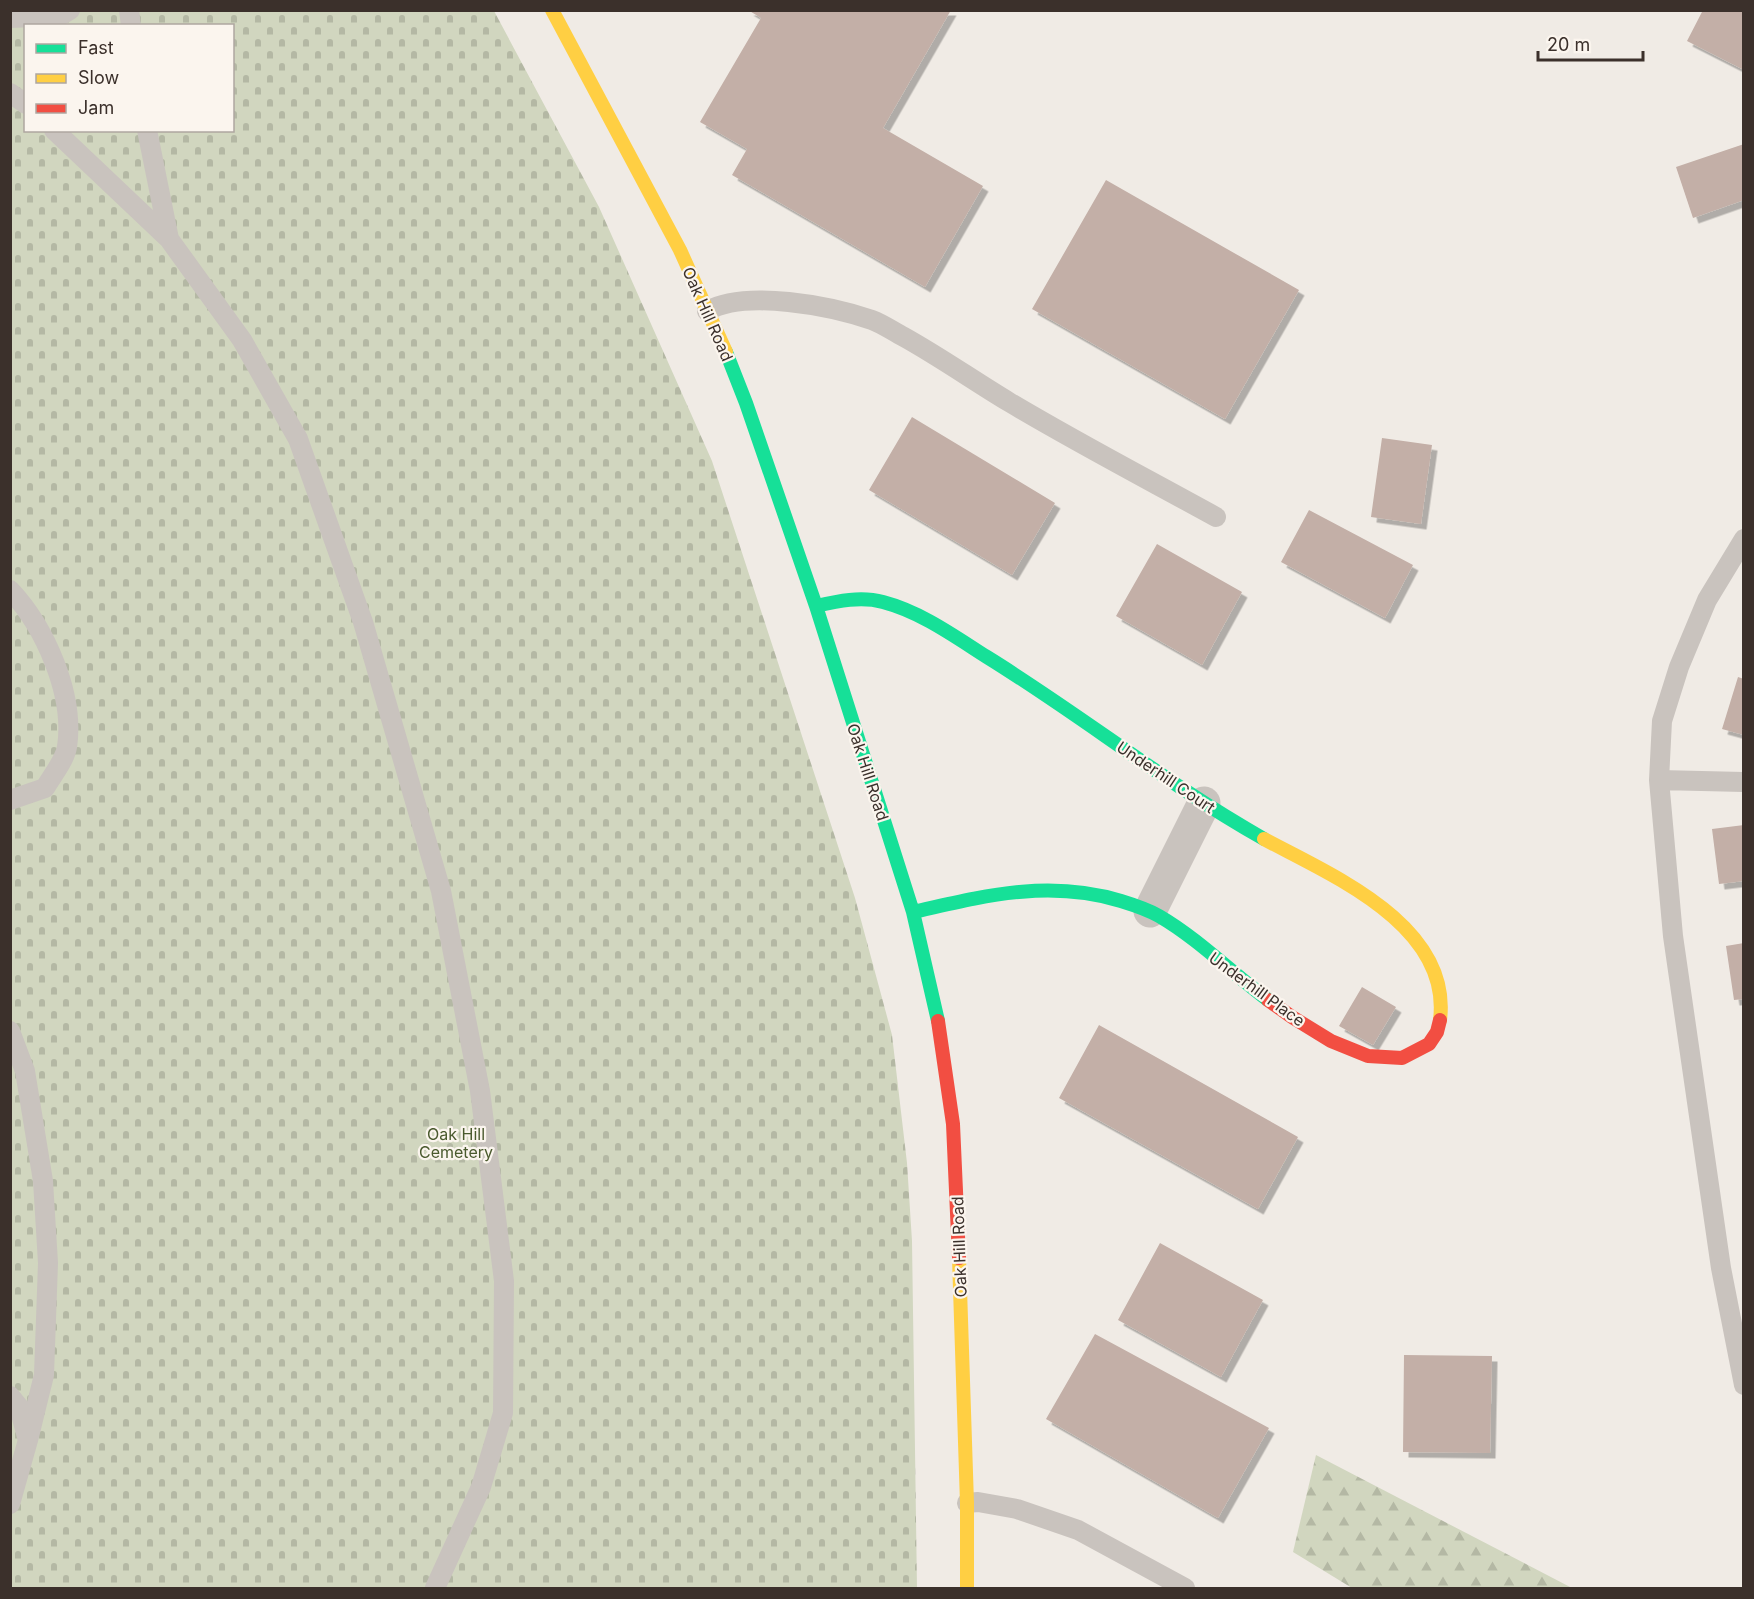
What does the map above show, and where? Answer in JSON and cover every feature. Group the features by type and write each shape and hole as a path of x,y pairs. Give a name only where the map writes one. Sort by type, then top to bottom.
{"main road":[{"name":"Oak Hill Road","path":"552,10 680,250 746,403 816,606 913,912 939,1028 953,1124 968,1503 967,1588"},
{"name":"Underhill Court","path":"816,606 849,599 882,601 935,625 1012,672 1204,803 1376,902 1409,932 1427,958 1441,998 1442,1020 1435,1036"},
{"name":"Underhill Place","path":"913,912 1006,891 1082,891 1107,897 1162,917 1270,1003 1334,1043 1367,1054 1388,1058 1407,1057 1419,1052 1435,1036"}],"street":[{"path":"1150,911 1204,803"}],"lane":[{"path":"10,18 60,16 70,10"},
{"path":"10,93 24,103"},
{"path":"56,132 169,239 242,340 298,439 363,622 441,891 480,1091 504,1281 504,1303 503,1413 481,1487 435,1588"},
{"path":"147,132 169,239"},
{"path":"707,311 736,301 765,301 829,308 874,321 918,345 1010,403 1216,517"},
{"path":"1743,540 1707,600 1679,667 1662,721 1659,780 1673,936 1721,1268 1743,1385"},
{"path":"10,590 22,602 53,658 69,715 67,749 45,788 10,800"},
{"path":"1659,780 1743,783"},
{"path":"10,1031 25,1071 43,1181 48,1263 44,1376 10,1504"},
{"path":"10,1396 19,1407 28,1440"},
{"path":"968,1503 978,1502 1017,1509 1078,1530 1185,1588"}],"green space":[{"name":"Oak Hill Cemetery","path":"11,11 494,11 599,207 712,461 855,898 892,1035 907,1163 912,1241 917,1588 11,1588"},
{"path":"1316,1455 1572,1588 1352,1588 1293,1552"}],"building":[{"path":"748,10 951,10 883,128 983,186 925,287 732,175 747,149 700,122 761,18"},
{"path":"1703,10 1744,10 1744,70 1687,41"},
{"path":"1744,144 1744,200 1693,218 1676,167"},
{"path":"1106,180 1299,290 1225,419 1032,309"},
{"path":"912,417 1055,503 1012,575 869,490"},
{"path":"1382,438 1432,445 1421,524 1371,517"},
{"path":"1309,510 1413,565 1385,618 1281,562"},
{"path":"1157,544 1242,592 1202,665 1116,616"},
{"path":"1738,677 1744,679 1744,735 1722,729"},
{"path":"1744,825 1744,881 1719,884 1712,829"},
{"path":"1744,943 1744,999 1734,1000 1726,946"},
{"path":"1362,987 1396,1007 1373,1045 1339,1026"},
{"path":"1099,1025 1298,1137 1258,1209 1059,1098"},
{"path":"1160,1243 1263,1300 1221,1377 1118,1320"},
{"path":"1095,1334 1269,1428 1218,1518 1046,1419"},
{"path":"1404,1355 1492,1356 1490,1453 1403,1452"}],"traffic: fast":[{"path":"726,352 746,403 816,606 913,912 938,1021"},
{"path":"816,606 866,599 897,606 924,618 1022,679 1193,796 1264,839"},
{"path":"913,912 965,900 1016,892 1068,891 1094,894 1136,906 1159,916 1201,945 1268,1000"}],"traffic: slow":[{"path":"552,10 680,250 726,352"},
{"path":"1264,839 1352,887 1382,907 1407,930 1427,957 1439,986 1440,1020"},
{"path":"959,1258 967,1503 967,1588"}],"traffic: jam":[{"path":"1268,1000 1331,1041 1368,1056 1402,1058 1429,1044 1437,1032 1440,1020"},
{"path":"938,1021 953,1124 959,1258"}]}
